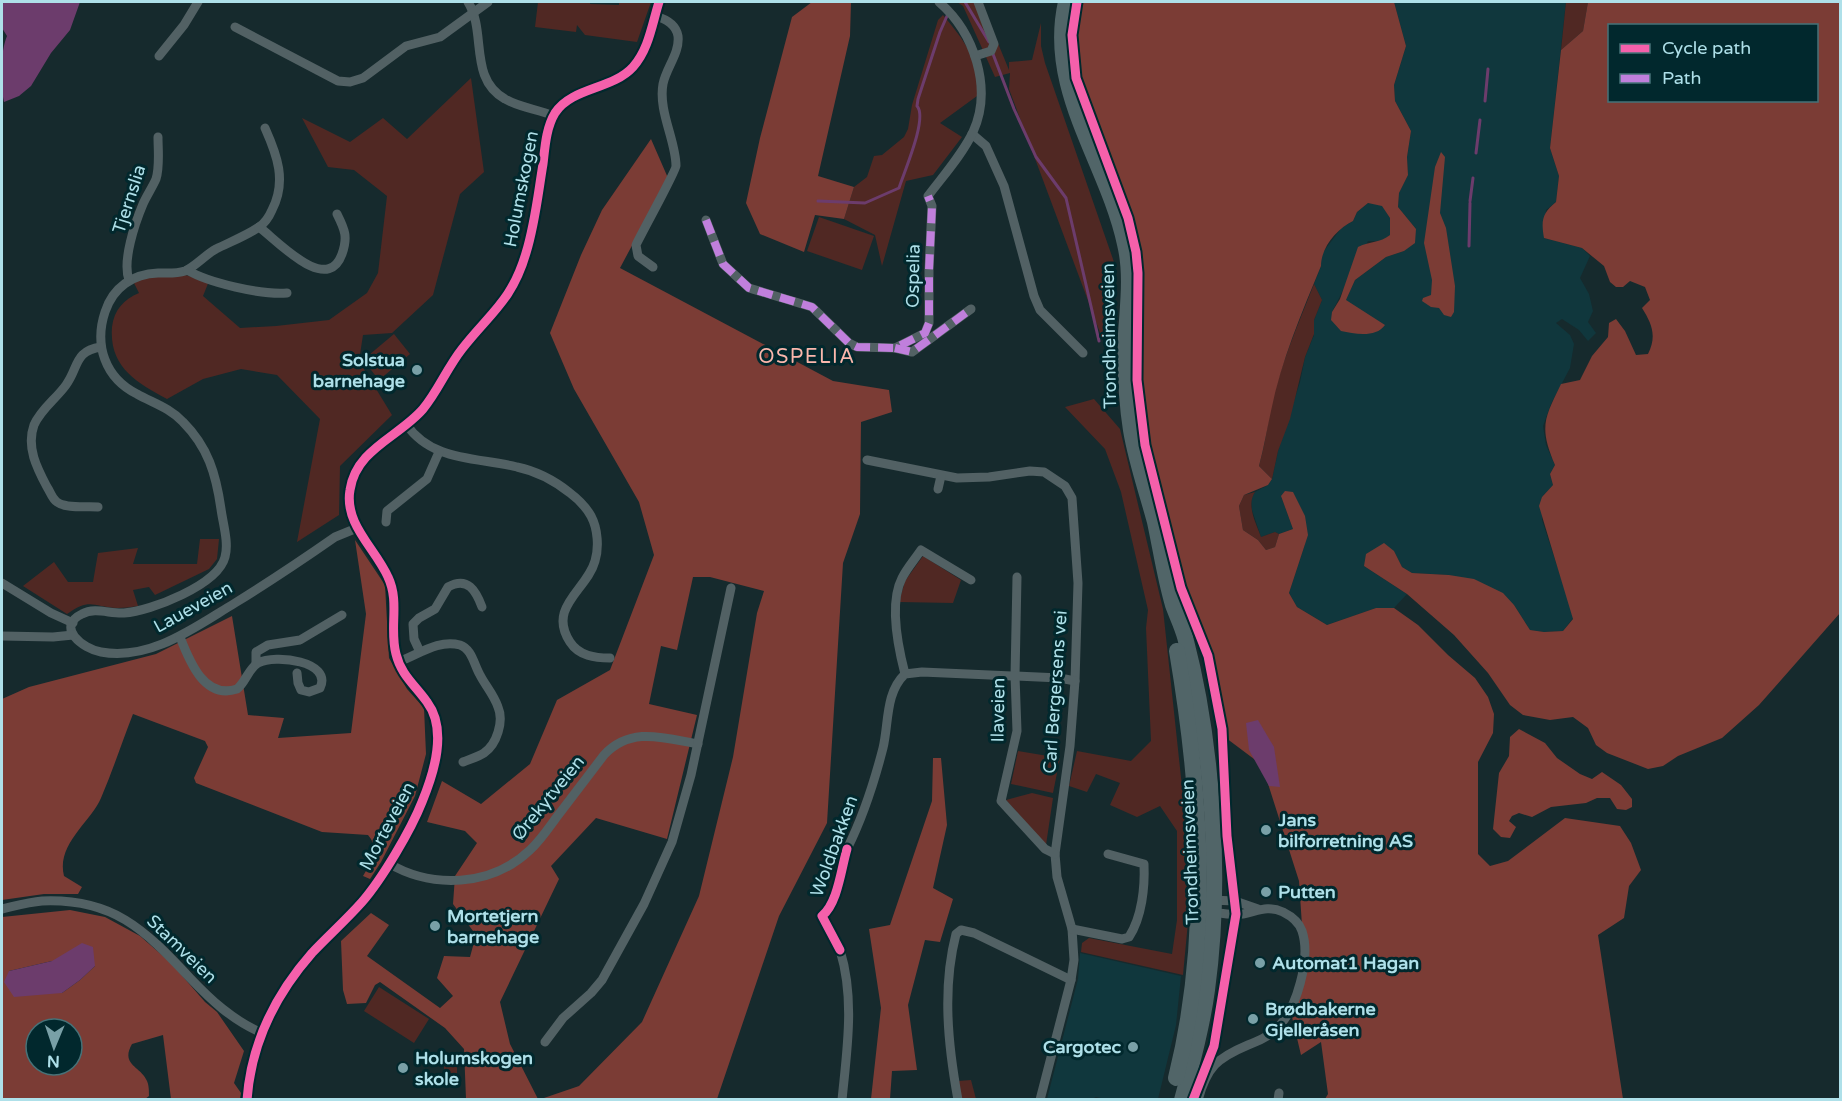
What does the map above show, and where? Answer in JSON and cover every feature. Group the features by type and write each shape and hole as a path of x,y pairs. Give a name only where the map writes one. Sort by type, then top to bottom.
{"highway":[{"name":"Trondheimsveien","path":"1066,2 1061,33 1063,66 1075,108 1118,220 1127,254 1129,287 1126,369 1130,420 1173,604 1174,637 1185,701 1208,905 1207,991 1182,1100"},
{"name":"Trondheimsveien","path":"1171,1100 1185,1038 1208,905"}],"street":[{"path":"159,56 184,25 198,2"},
{"path":"468,2 475,12 481,64 485,79 492,90 510,102 554,116"},
{"path":"235,27 344,82 357,80 371,73 406,46 440,37 488,2"},
{"name":"Holumskogen","path":"403,426 426,406 460,351 498,309 517,279 532,231 545,147 554,116 571,99 618,78 630,70 643,51 659,2"},
{"name":"Ospelia","path":"706,220 723,264 749,288 812,307 857,347 895,348 925,333 929,323 932,206 928,196 972,134 977,120 980,98 980,76 975,56 963,29 939,2"},
{"path":"975,56 991,51 994,44 978,2"},
{"path":"653,267 638,256 636,245 676,168 662,91 666,72 676,52 678,40 677,32 672,24 655,16"},
{"path":"129,280 147,274 176,273 187,270 207,254 259,227 266,220 275,204 281,177 277,155 265,128"},
{"path":"972,134 986,146 1004,186 1031,287 1040,309 1083,353"},
{"name":"Tjernslia","path":"129,280 127,260 142,206 156,179 158,137"},
{"path":"259,227 306,265 318,271 325,271 340,259 345,246 345,231 337,214"},
{"path":"187,270 255,292 287,293"},
{"name":"Laueveien","path":"73,623 80,615 87,612 124,613 164,602 210,578 221,568 226,555 216,478 204,448 178,417 123,386 107,366 101,347 102,322 106,308 116,290 129,280"},
{"path":"895,348 912,352 971,309"},
{"path":"98,507 62,504 56,501 38,469 31,443 37,420 70,378 80,356 88,350 101,347"},
{"path":"403,426 439,452 528,470 560,485 583,505 592,518 595,528 596,558 567,605 563,614 563,622 568,640 580,652 590,656 610,658"},
{"name":"Morteveien","path":"247,1100 252,1062 262,1033 278,1001 296,972 364,900 420,806 432,772 438,735 437,722 433,711 405,676 398,662 394,645 395,605 392,587 384,568 357,528 349,501 354,475 366,457 403,426"},
{"path":"386,522 387,511 427,479 439,452"},
{"name":"Carl Bergersens vei","path":"867,460 941,476 971,478 1030,471 1044,472 1065,486 1072,498 1078,583 1076,681 1070,746 1055,854 1057,877 1072,929 1074,960 1071,980 1040,1100"},
{"path":"938,489 941,476"},
{"name":"Laueveien","path":"73,635 79,643 86,647 100,652 118,653 153,647 180,637 261,587 335,537 357,528"},
{"path":"970,580 921,550 902,578 897,591 898,646 905,674 922,672 1060,678 1076,681"},
{"name":"Ilaveien","path":"1017,577 1015,676 1017,731 1001,801 1045,849 1055,854"},
{"path":"2,583 51,613 73,623 73,635 2,636"},
{"path":"420,652 414,639 413,624 435,609 448,587 460,583 472,587 482,608"},
{"path":"546,1042 563,1018 602,980 644,904 678,822 698,744 731,588"},
{"path":"256,664 256,652 263,647 300,640 342,615"},
{"path":"180,637 197,672 206,683 215,689 224,691 237,689 256,664 278,658 298,661 319,672 322,680 320,688 309,692 301,690 297,673"},
{"path":"398,662 420,652 448,644 462,646 469,651 500,710 499,728 490,746 484,753 463,762"},
{"name":"Woldbakken","path":"847,849 869,796 883,746 893,688 905,674"},
{"name":"Ørekytveien","path":"388,863 411,874 440,881 468,880 496,872 516,862 536,845 604,755 615,744 627,738 643,736 698,744"},
{"path":"1072,929 1122,939 1129,937 1133,931 1145,881 1144,864 1108,854"},
{"name":"Stamveien","path":"2,909 41,901 74,902 108,911 144,931 227,1013 246,1026 262,1033"},
{"path":"1208,905 1235,901 1258,909"},
{"path":"1198,1100 1207,1074 1229,1054 1267,1036 1276,1029 1292,1008 1299,990 1304,948 1302,930 1294,919 1285,913 1270,908 1243,914 1208,905"},
{"path":"958,1100 951,1064 948,1007 949,978 956,934 961,930 974,933 1071,980"},
{"path":"840,950 848,975 849,1028 842,1100"}],"shaded area":[{"path":"2,2 80,2 70,30 51,53 31,86 19,96 4,102 1,68 7,36 2,28"},
{"path":"538,2 590,2 590,4 619,5 619,2 651,2 637,42 585,35 577,25 576,32 535,27"},
{"path":"812,2 851,2 850,36 818,176 854,187 844,219 815,215 804,252 760,234 746,203 760,138 792,17"},
{"path":"957,2 981,2 1009,70 1009,62 1032,60 1041,23 1041,46 1045,63 1115,265 1111,307 1102,338 1009,89 1010,73 995,77 963,6"},
{"path":"1080,2 1394,2 1406,46 1394,85 1395,101 1411,131 1407,157 1408,175 1399,193 1398,207 1416,229 1415,243 1404,251 1386,257 1355,280 1346,300 1385,325 1376,332 1365,334 1341,331 1331,320 1332,312 1340,299 1358,247 1390,235 1390,218 1382,206 1368,203 1357,212 1353,221 1331,239 1324,252 1275,392 1259,466 1272,479 1268,485 1244,495 1239,506 1243,530 1258,540 1266,550 1275,547 1279,534 1293,529 1281,496 1285,491 1293,492 1305,516 1308,535 1289,593 1297,607 1327,625 1376,608 1394,608 1418,625 1475,678 1488,697 1494,714 1493,733 1478,762 1478,854 1490,866 1508,861 1565,818 1620,826 1631,843 1641,870 1629,886 1624,918 1598,935 1623,1099 1325,1099 1328,1094 1321,1042 1301,1055 1292,1017 1297,1003 1304,955 1299,881 1262,765 1226,738 1142,432 1136,364 1137,257 1129,209 1077,74 1077,14"},
{"path":"1394,2 1566,2 1550,148 1559,176 1556,202 1546,210 1544,238 1582,248 1590,256 1580,278 1589,294 1593,311 1588,322 1596,333 1588,341 1579,330 1562,319 1556,323 1570,335 1574,344 1570,368 1551,404 1543,426 1546,445 1555,465 1550,474 1553,485 1542,497 1542,520 1573,618 1563,631 1530,630 1514,605 1449,575 1412,573 1402,567 1394,551 1364,566 1407,594 1394,608 1376,608 1327,625 1297,607 1289,593 1305,544 1281,496 1293,529 1261,537 1252,510 1251,498 1272,479 1305,357 1314,335 1314,320 1322,300 1314,284 1321,266 1321,255 1342,227 1353,221 1357,212 1368,203 1382,205 1390,218 1390,235 1382,241 1368,241 1332,312 1346,300 1355,280 1386,257 1404,251 1416,229 1398,207 1399,193 1408,175 1407,157 1411,131 1395,101 1394,85 1406,46"},
{"path":"1566,2 1588,2 1583,31 1561,50"},
{"path":"1588,2 1840,2 1840,613 1759,705 1722,738 1678,756 1663,766 1648,769 1607,753 1596,745 1588,728 1573,717 1550,720 1523,715 1510,705 1488,673 1454,635 1407,594 1364,566 1366,554 1384,543 1394,551 1402,567 1412,573 1474,579 1503,593 1514,605 1530,630 1563,631 1573,619 1539,506 1542,497 1553,485 1550,474 1555,465 1545,432 1547,415 1561,384 1580,380 1592,356 1608,337 1609,323 1616,319 1625,331 1636,355 1648,354 1653,336 1651,325 1642,308 1650,300 1645,287 1630,281 1623,287 1616,287 1610,282 1604,266 1582,248 1544,238 1544,218 1556,202 1559,176 1550,148 1561,50 1583,31"},
{"path":"943,15 964,43 973,61 976,71 977,96 940,123 962,137 933,175 906,181 882,266 875,235 844,219 854,187 867,177 874,156 882,155 904,137 908,129 912,105 938,20"},
{"path":"471,78 484,172 460,194 433,295 392,333 363,335 359,361 392,415 340,466 339,515 297,542 320,419 277,375 241,369 203,379 167,399 135,379 120,363 112,341 115,315 124,302 139,293 132,279 181,274 209,281 203,296 240,328 329,320 367,293 378,273 387,196 354,170 328,167 302,118 350,142 383,118 407,139"},
{"path":"651,139 668,178 620,268 833,381 889,390 892,412 861,422 860,514 843,563 827,823 779,916 717,1099 541,1099 579,1086 642,1022 699,896 733,757 757,613 764,591 710,577 693,577 677,650 661,646 649,704 697,715 667,839 596,818 551,866 559,879 500,1002 510,1044 538,1099 466,1099 464,1049 445,1028 380,982 375,985 366,1003 347,1004 343,990 341,941 371,913 389,925 367,956 440,1008 453,996 437,978 444,956 470,957 476,935 453,904 455,876 477,843 465,831 427,822 442,781 481,804 530,764 557,700 610,670 654,555 639,502 574,389 550,333 581,255 602,210"},
{"path":"1441,152 1445,157 1440,213 1446,228 1455,286 1454,312 1451,317 1444,315 1439,308 1431,307 1422,301 1423,298 1431,295 1432,280 1424,243 1435,167"},
{"path":"819,217 874,236 862,270 807,251"},
{"path":"1314,284 1322,300 1314,320 1314,334 1305,357 1272,479 1259,466 1270,411 1295,331"},
{"path":"394,334 410,354 379,380 363,360"},
{"path":"1094,399 1120,429 1163,609 1191,890 1183,975 1081,952 1082,943 1089,938 1172,954 1177,920 1177,831 1160,806 1137,817 1110,805 1120,783 1096,774 1087,792 1069,786 1077,751 1131,761 1151,741 1146,628 1148,610 1121,492 1105,449 1065,407"},
{"path":"1255,492 1251,503 1261,537 1275,532 1279,534 1275,547 1266,550 1258,540 1243,530 1239,506 1244,495"},
{"path":"200,539 219,539 217,559 209,569 155,595 149,587 133,590 138,606 118,608 87,604 67,614 23,586 54,562 68,582 93,582 98,553 138,548 133,564 197,564"},
{"path":"355,540 385,585 389,658 407,689 424,708 426,754 415,796 370,879 363,876 374,850 372,840 368,835 322,832 196,783 194,778 208,747 205,741 133,714 101,798 65,854 64,876 82,887 78,894 44,894 2,900 2,699 29,687 156,654 232,616 248,715 284,718 278,738 351,733 366,614"},
{"path":"923,556 961,580 953,603 899,602 905,581"},
{"path":"1258,720 1274,747 1280,787 1269,786 1249,750 1246,723"},
{"path":"1519,729 1545,743 1557,758 1580,774 1592,779 1602,772 1621,785 1632,799 1632,807 1626,810 1617,809 1610,798 1597,798 1586,803 1551,807 1532,817 1519,813 1512,816 1509,821 1516,827 1510,838 1501,837 1493,829 1499,773 1509,756 1510,737"},
{"path":"1018,751 1060,758 1053,793 1011,784"},
{"path":"933,758 941,758 947,825 933,888 953,899 940,942 925,940 908,1005 917,1070 892,1071 890,1099 871,1099 881,1008 869,929 890,925 932,801"},
{"path":"1032,793 1053,798 1046,845 1006,800"},
{"path":"70,910 105,917 140,936 171,963 205,1002 217,1012 244,1051 234,1083 241,1093 240,1099 171,1099 163,1035 132,1044 129,1051 130,1061 148,1083 149,1096 145,1099 2,1100 2,917","holes":["52,961 95,966 62,993 9,971"]},
{"path":"82,943 93,947 95,966 62,993 14,997 4,982 9,971 52,961"},
{"path":"1080,953 1181,976 1176,1025 1158,1099 1109,1100 1096,1097 1092,1099 1047,1099 1078,979"},
{"path":"379,987 429,1019 414,1043 364,1011"},
{"path":"444,1060 457,1060 457,1079 444,1079"},
{"path":"971,1080 976,1099 961,1099 958,1081"}],"waterway":[{"path":"965,2 989,42"},
{"path":"818,201 865,203 899,188 920,122 918,99 947,16"},
{"path":"993,54 1014,109 1036,157 1066,198 1099,341"},
{"path":"1485,101 1488,69"},
{"path":"1476,153 1480,120"},
{"path":"1470,201 1473,178"},
{"path":"1469,246 1470,203"}],"marked path":[{"path":"706,220 723,264 749,288 812,307 849,343 857,347 895,348 925,333 929,323 932,206 928,196"},
{"path":"895,348 912,352 971,309"}],"cycle path":[{"path":"247,1100 254,1059 276,1003 312,953 362,902 387,868 422,802 437,752 437,725 433,713 405,674 396,654 393,635 392,586 356,525 352,514 349,502 354,476 369,454 423,409 462,349 507,295 520,269 529,242 546,138 555,113 571,98 614,80 633,67 643,52 659,2"},
{"path":"1077,2 1072,35 1076,78 1128,218 1136,252 1138,273 1137,380 1145,445 1181,588 1208,656 1222,729 1227,836 1236,914 1214,1046 1193,1100"},
{"path":"840,950 822,916 832,903 847,849"}],"place":[{"name":"Solstua barnehage","path":"417,370"},
{"name":"Jans bilforretning AS","path":"1266,830"},
{"name":"Putten","path":"1266,892"},
{"name":"Mortetjern barnehage","path":"435,926"},
{"name":"Automat1 Hagan","path":"1260,963"},
{"name":"Brødbakerne Gjelleråsen","path":"1253,1019"},
{"name":"Cargotec","path":"1133,1047"},
{"name":"Holumskogen skole","path":"403,1068"}],"district":[{"name":"OSPELIA","path":"807,356"}]}
